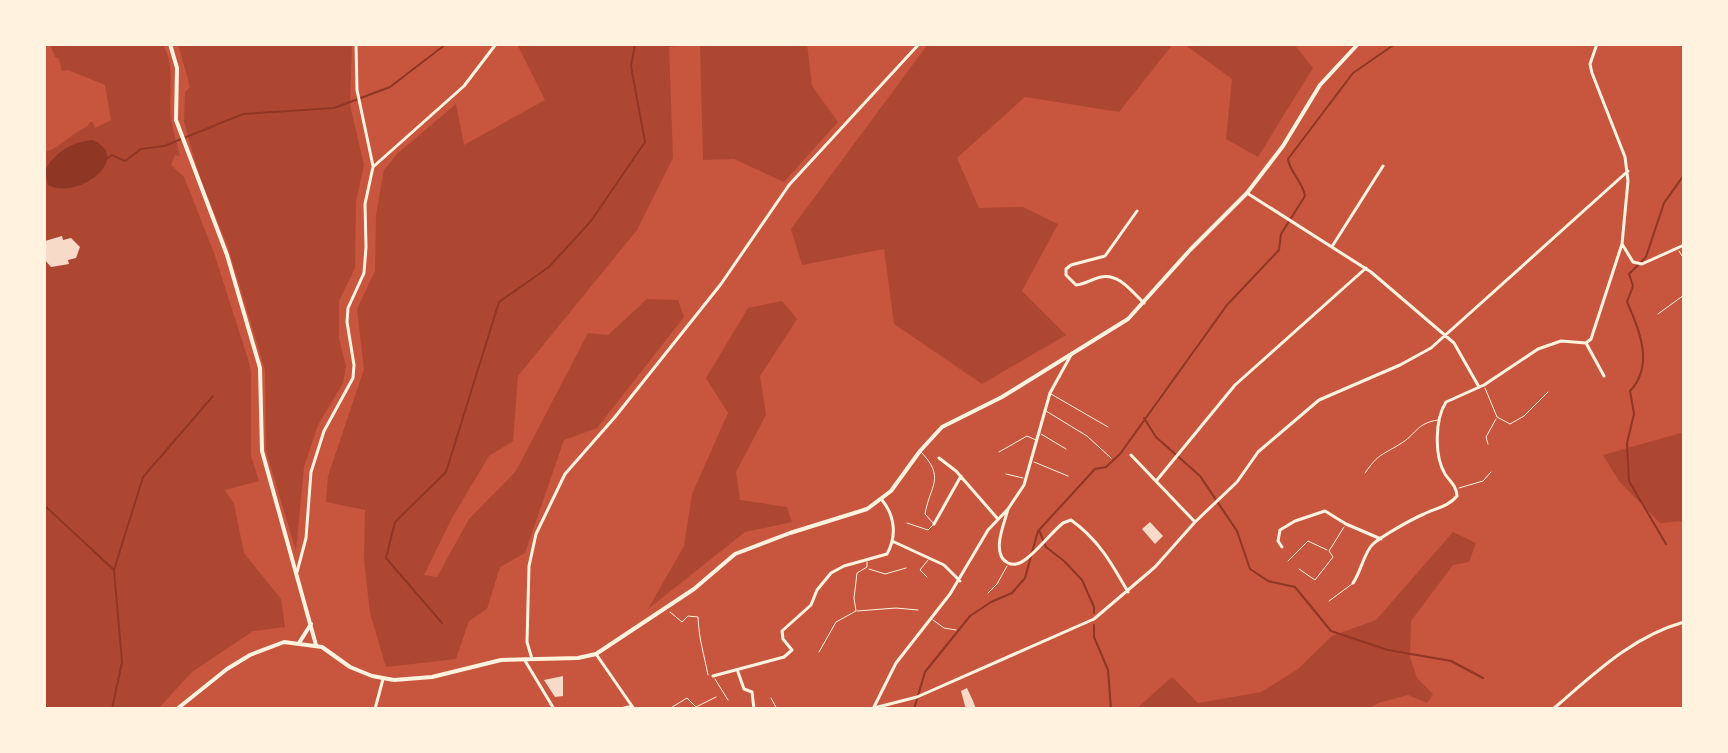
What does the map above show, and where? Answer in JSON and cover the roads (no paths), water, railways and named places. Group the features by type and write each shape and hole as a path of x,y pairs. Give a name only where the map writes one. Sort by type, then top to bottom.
{"main road":[{"path":"170,44 177,68 176,120 227,255 260,368 262,451 316,645"},
{"path":"177,709 227,669 250,655 284,642 316,645 350,667 383,679 432,677 486,662 578,658 596,654 694,589 735,554 790,533 858,514 882,500 942,427 1002,397 1109,333 1144,303 1190,250 1247,193 1283,146 1320,85 1358,44"},
{"path":"299,643 311,624"}],"street":[{"path":"297,574 306,538 311,472 324,431 353,378 348,308 364,273 365,204 373,167 357,90 356,44"},
{"path":"373,167 464,86 496,44"},
{"path":"532,659 527,642 529,566 536,534 565,474 615,417 721,284 789,185 919,44"},
{"path":"1353,583 1362,570 1371,545 1422,514 1451,504 1457,496 1439,461 1440,420 1446,402 1482,386 1538,349 1561,341 1586,343 1591,339 1622,244 1628,171 1592,73 1590,64 1597,44"},
{"path":"1333,245 1383,166"},
{"path":"873,709 917,697 1094,619 1155,567 1195,522 1237,482 1258,452 1319,400 1400,365 1445,337 1628,171"},
{"path":"1247,193 1366,268 1454,343 1482,386"},
{"path":"1137,211 1105,256 1071,265 1066,269 1066,275 1076,285 1109,276 1117,279 1144,303"},
{"path":"1622,244 1633,262 1642,264 1684,245"},
{"path":"1157,480 1235,385 1366,268"},
{"path":"1586,343 1604,376"},
{"path":"1071,355 1050,393 1026,479 1008,509 999,548 1002,558 1014,565 1025,560 1063,523 1071,520 1088,532 1105,551 1128,593"},
{"path":"1131,455 1195,522"},
{"path":"939,458 961,476 997,518"},
{"path":"934,524 952,487 961,476"},
{"path":"713,676 778,660 789,653 792,650 783,639 782,631 811,605 823,580 844,566 887,554 892,541 893,520 882,500"},
{"path":"873,709 896,663 960,581 997,518 1008,509"},
{"path":"1282,547 1278,541 1280,530 1325,511 1381,539"},
{"path":"892,541 944,565 960,581"},
{"path":"1553,709 1627,647 1660,629 1684,622"},
{"path":"596,654 633,708 621,709"},
{"path":"524,659 554,709"},
{"path":"737,672 744,689 752,692 754,709"},
{"path":"375,709 383,679"}],"lane":[{"path":"1677,249 1684,259"},
{"path":"1658,314 1684,295"},
{"path":"1482,386 1497,417 1510,424 1524,416 1548,392"},
{"path":"1050,393 1108,427"},
{"path":"1045,411 1087,436 1111,458"},
{"path":"1488,444 1486,437 1497,417"},
{"path":"1365,473 1378,455 1403,443 1418,426 1440,420"},
{"path":"1039,432 1066,449"},
{"path":"999,452 1027,436 1037,441"},
{"path":"907,523 928,530 934,524 925,514 936,482 935,472 933,465 920,451"},
{"path":"1031,461 1068,476"},
{"path":"1456,489 1483,481 1491,472"},
{"path":"1006,474 1026,479"},
{"path":"1329,551 1346,524"},
{"path":"1288,561 1308,541 1329,551 1333,557 1315,580 1299,569"},
{"path":"867,567 868,560"},
{"path":"927,577 920,570 928,560"},
{"path":"988,593 997,584 1008,563"},
{"path":"867,567 885,574 906,568"},
{"path":"856,611 857,573 867,567"},
{"path":"1329,601 1353,583"},
{"path":"819,652 836,622 856,611 918,610"},
{"path":"930,618 944,628 956,630"},
{"path":"713,676 728,700"},
{"path":"669,709 689,698 696,707 716,697"},
{"path":"771,698 777,709"},
{"path":"679,703 683,709"}],"waterway":[{"path":"106,159 112,155 125,161 141,149 164,146 243,114 334,108 390,87 446,44"},
{"path":"442,623 386,558 395,522 446,472 499,302 549,267 591,221 645,142 631,66 635,44"},
{"path":"1094,613 1082,580 1046,547 1039,530 1095,469 1106,467 1120,454 1227,305 1279,250 1281,234 1305,196 1288,159 1353,73 1395,44"},
{"path":"1666,544 1629,481 1627,443 1634,414 1630,391 1637,381 1643,359 1640,336 1627,302 1633,286 1629,274 1646,257 1664,203 1684,175"},
{"path":"112,709 122,662 114,570 143,477 213,396"},
{"path":"1144,418 1156,437 1200,476 1237,531 1250,569 1268,581 1295,587 1331,631 1388,650 1451,661 1483,678"},
{"path":"44,505 114,570"},
{"path":"914,709 925,672 970,616 1012,593 1025,578 1038,531"},
{"path":"1094,625 1094,637 1108,670 1111,709"}]}
